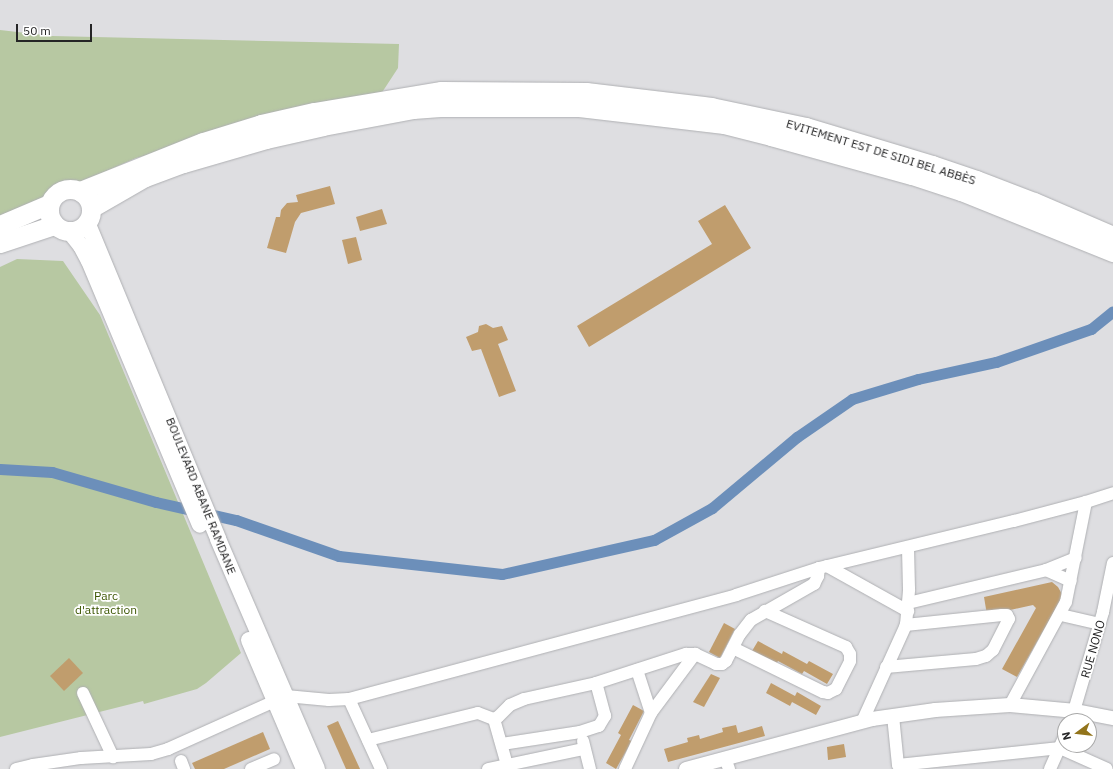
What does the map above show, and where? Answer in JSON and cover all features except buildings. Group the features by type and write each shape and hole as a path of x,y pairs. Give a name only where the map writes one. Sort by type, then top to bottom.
{"highway":[{"name":"EVITEMENT EST DE SIDI BEL ABBÈS","path":"80,191 203,142 261,124 314,112 441,91 586,92 711,107 806,127 932,165 976,180 1034,202 1113,236"},
{"name":"EVITEMENT EST DE SIDI BEL ABBÈS","path":"89,215 145,177 184,163 252,143 323,126 384,113 427,108 580,107 724,124 912,174 1000,205 1113,252"},
{"path":"0,243 62,228 83,227 89,215 86,196 80,191 75,189 63,190 52,198 49,204 48,212 62,228"},
{"path":"0,225 49,204"}],"main road":[{"name":"BOULEVARD ABANE RAMDANE","path":"89,215 182,448 186,478"},
{"name":"BOULEVARD ABANE RAMDANE","path":"62,228 89,261 186,478 281,698 317,769"},
{"name":"BOULEVARD ABANE RAMDANE","path":"281,698 304,769"}],"street":[{"path":"16,769 81,758 151,754 168,749 281,698 329,700 349,698 736,595 823,567 1086,502 1113,493"},
{"path":"1010,705 1066,602 1086,502"},
{"path":"862,722 906,626 908,607 908,547"},
{"path":"823,567 908,607 1046,570 1076,558"},
{"name":"RUE NONO","path":"1075,713 1105,617 1113,563"},
{"path":"494,719 518,701 596,683 680,656 695,654 719,664 726,661 751,620 814,584 823,567"},
{"path":"1046,570 1071,581"},
{"path":"733,648 823,692 831,692 836,689 850,661 850,654 846,647 765,611"},
{"path":"886,667 976,659 986,656 993,650 1008,619 1007,615 1002,615 906,626"},
{"path":"1060,615 1105,617"},
{"path":"625,769 651,713 695,654"},
{"path":"637,670 651,713"},
{"path":"502,744 580,732 599,726 604,719 602,703 596,683"},
{"path":"83,693 113,757"},
{"path":"349,698 381,769"},
{"path":"686,769 727,764 862,722 893,716 935,710 1010,705 1057,713"},
{"path":"368,740 470,714 478,713 494,719"},
{"path":"893,716 898,767 1057,748"},
{"path":"1097,717 1113,718"},
{"path":"494,719 507,765"},
{"path":"580,732 590,769"},
{"path":"488,769 584,749"},
{"path":"1050,769 1058,753"},
{"path":"1071,753 1106,769"},
{"path":"255,768 274,759"},
{"path":"944,762 960,769"}],"green space":[{"path":"0,30 52,36 399,44 398,68 381,94 136,158 0,218"},
{"name":"Parc d'attraction","path":"17,259 63,261 100,315 241,653 197,689 144,704 143,701 0,737 0,267"}],"waterway":[{"path":"0,469 52,472 156,502 236,520 339,556 502,574 654,540 712,508 797,437 852,399 918,379 996,362 1091,329 1113,311"}]}
